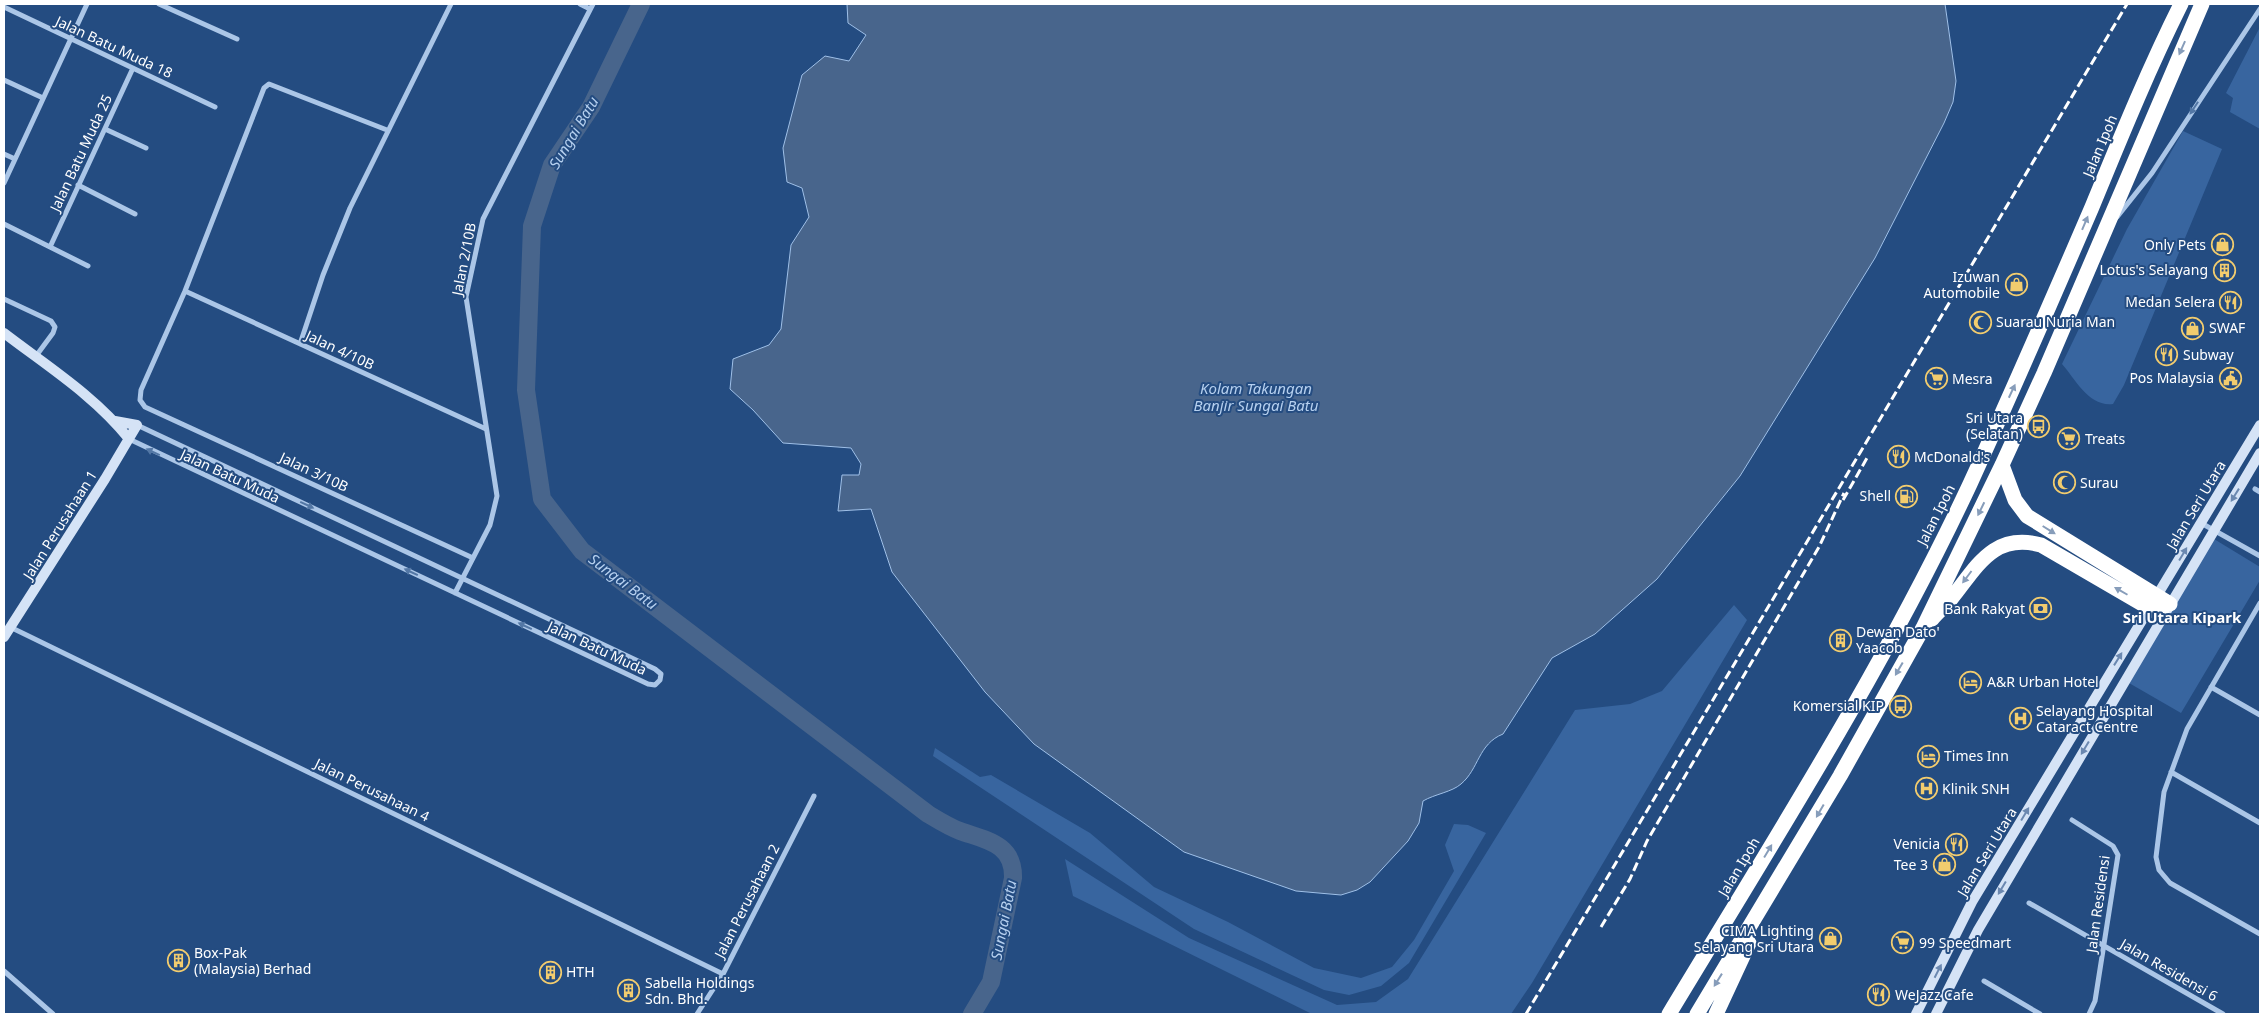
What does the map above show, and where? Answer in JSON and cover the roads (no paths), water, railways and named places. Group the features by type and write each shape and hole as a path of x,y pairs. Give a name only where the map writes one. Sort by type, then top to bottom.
{"highway":[{"name":"Jalan Ipoh","path":"1669,1014 1844,723 1898,626 1969,485 2040,329 2122,136 2181,4"},
{"path":"1697,1014 1840,776 1923,628 2002,465 2044,372 2099,239 2202,4"},
{"path":"2002,465 2015,500 2027,516 2160,606"},
{"path":"1923,628 1951,600 1978,563 2010,543 2024,540 2041,545 2160,606"},
{"path":"1660,1014 1742,893"},
{"path":"1721,1013 1764,905"}],"street":[{"path":"11,11 14,4"},
{"path":"4,183 87,4"},
{"path":"159,4 237,39"},
{"path":"300,344 323,276 347,216 387,130 451,4"},
{"path":"580,4 592,6"},
{"name":"Jalan 2/10B","path":"455,593 490,525 497,496 466,297 483,219 592,6"},
{"name":"Jalan Batu Muda 18","path":"4,7 215,107"},
{"path":"2099,239 2152,173 2260,9"},
{"name":"Jalan Batu Muda 25","path":"50,247 133,68"},
{"path":"4,80 43,98"},
{"path":"185,291 259,95 268,84 387,130"},
{"path":"105,130 146,148"},
{"path":"4,154 15,159"},
{"path":"78,186 135,214"},
{"path":"4,224 88,266"},
{"name":"Jalan 4/10B","path":"185,291 486,429"},
{"name":"Jalan 3/10B","path":"185,291 139,396 145,407 473,558"},
{"path":"4,299 51,321 55,327 53,333 35,357"},
{"path":"4,333 76,388 115,421 129,439"},
{"path":"115,421 136,425"},
{"name":"Jalan Perusahaan 1","path":"4,638 136,425"},
{"name":"Jalan Batu Muda","path":"129,439 648,684 655,685 660,680 661,674 656,669 136,425"},
{"name":"Jalan Seri Utara","path":"1936,1014 1978,930 2160,606 2201,523 2260,425"},
{"name":"Jalan Seri Utara","path":"1916,1014 1972,902 2160,606 2214,530 2260,453"},
{"path":"2201,523 2260,554"},
{"path":"2260,604 2187,729 2164,792 2156,857 2159,870 2170,883 2260,934"},
{"name":"Jalan Perusahaan 4","path":"10,627 723,974"},
{"path":"2211,687 2260,716"},
{"path":"2171,772 2260,823"},
{"name":"Jalan Perusahaan 2","path":"698,1014 723,974 814,796"},
{"name":"Jalan Residensi","path":"2072,820 2117,850 2118,855 2095,1001 2088,1014"},
{"name":"Jalan Residensi 6","path":"2029,903 2223,1014"},
{"path":"4,971 52,1014"},
{"path":"1984,981 2040,1014"}],"water":[{"name":"Kolam Takungan Banjir Sungai Batu","path":"847,4 1945,4 1956,81 1953,102 1944,123 1875,258 1740,476 1657,579 1595,634 1552,658 1503,734 1495,738 1483,750 1467,778 1453,789 1423,801 1419,823 1408,841 1370,882 1357,890 1341,895 1296,891 1184,852 1034,744 985,692 892,572 871,509 838,511 842,475 859,475 861,464 851,448 783,443 753,410 730,389 733,359 769,345 781,329 791,245 809,217 802,188 787,182 783,148 802,75 825,56 849,61 866,35 848,23"}],"waterway":[{"name":"Sungai Batu","path":"641,4 591,107 552,165 532,226 526,390 542,499 582,551 928,814 956,829 996,845 1009,857 1013,878 991,982 972,1014"}],"railway":[{"path":"1526,1014 2127,4"},
{"path":"1843,500 1867,458"},
{"path":"1601,927 1630,879 1647,841 1819,547 1844,493"}],"place":[{"name":"Only Pets","path":"2222,245"},
{"name":"Lotus's Selayang","path":"2224,270"},
{"name":"Izuwan Automobile","path":"2016,285"},
{"name":"Medan Selera","path":"2231,302"},
{"name":"Suarau Nuria Man","path":"1980,322"},
{"name":"SWAF","path":"2193,328"},
{"name":"Subway","path":"2167,355"},
{"name":"Pos Malaysia","path":"2230,378"},
{"name":"Mesra","path":"1936,379"},
{"name":"Sri Utara (Selatan)","path":"2039,426"},
{"name":"Treats","path":"2069,439"},
{"name":"McDonald's","path":"1898,457"},
{"name":"Surau","path":"2064,483"},
{"name":"Shell","path":"1907,496"},
{"name":"Bank Rakyat","path":"2041,609"},
{"name":"Dewan Dato' Yaacob","path":"1840,640"},
{"name":"A&R Urban Hotel","path":"1971,682"},
{"name":"Komersial KIP","path":"1900,706"},
{"name":"Selayang Hospital Cataract Centre","path":"2020,719"},
{"name":"Times Inn","path":"1928,756"},
{"name":"Klinik SNH","path":"1926,789"},
{"name":"Venicia","path":"1956,844"},
{"name":"Tee 3","path":"1944,865"},
{"name":"CIMA Lighting Selayang Sri Utara","path":"1830,939"},
{"name":"99 Speedmart","path":"1903,943"},
{"name":"Box-Pak (Malaysia) Berhad","path":"178,961"},
{"name":"HTH","path":"550,972"},
{"name":"Sabella Holdings Sdn. Bhd.","path":"629,991"},
{"name":"WeJazz Cafe","path":"1879,995"}],"district":[{"name":"Sri Utara Kipark","path":"2182,618"}]}
